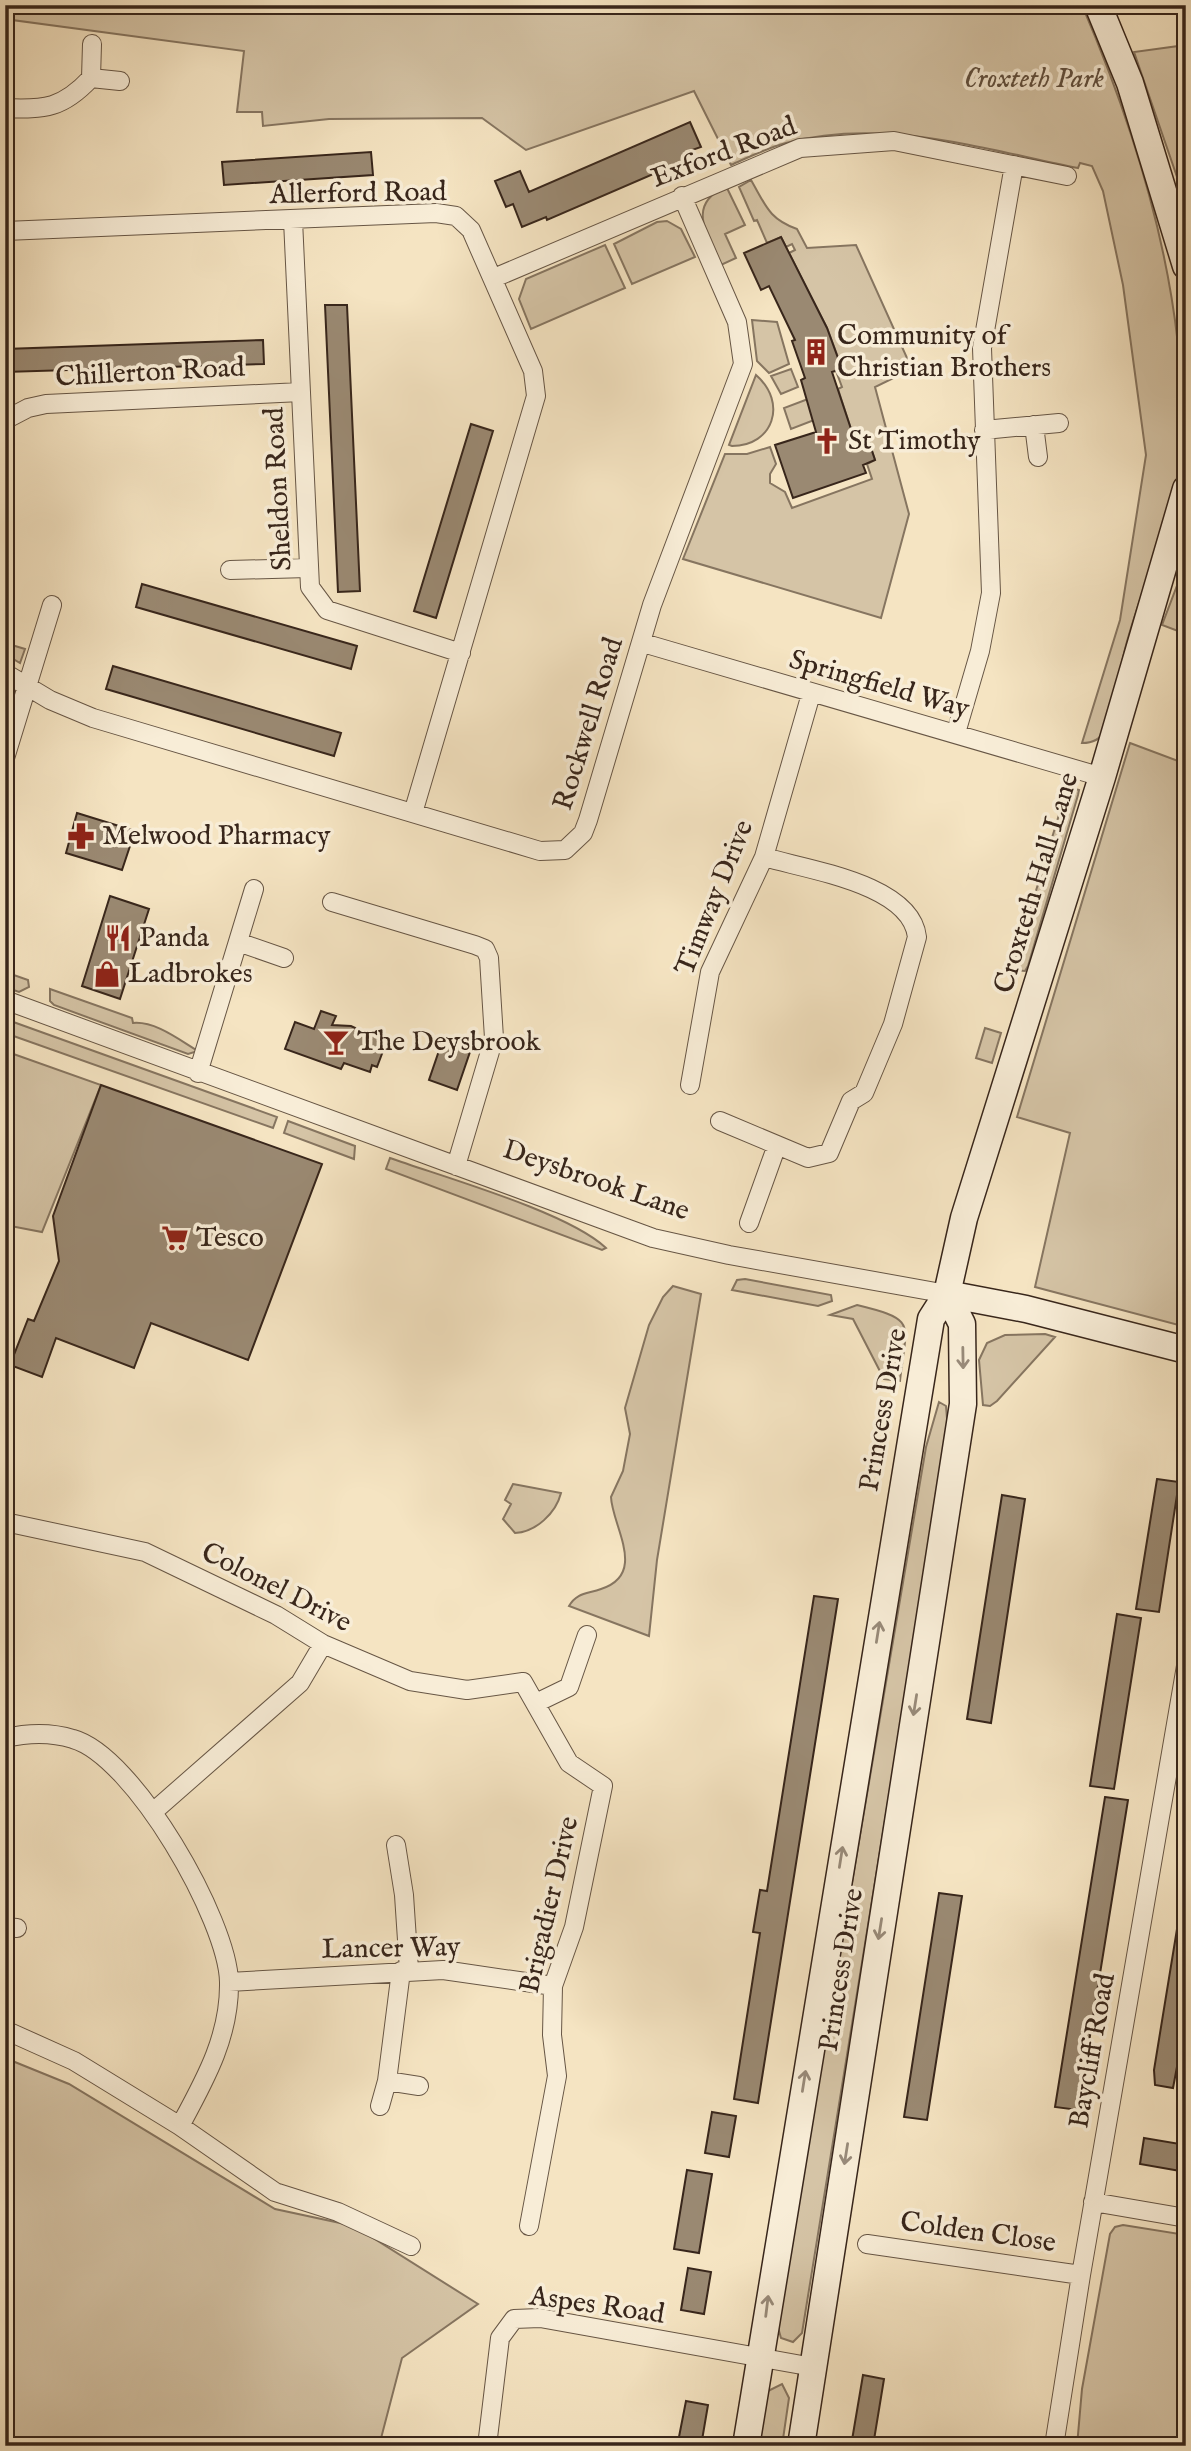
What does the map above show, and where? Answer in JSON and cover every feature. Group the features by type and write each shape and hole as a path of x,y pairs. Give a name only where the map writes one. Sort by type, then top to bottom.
{"street":[{"path":"1098,5 1130,83 1186,266"},
{"path":"91,78 92,44"},
{"path":"5,108 32,110 62,104 91,78 120,80"},
{"name":"Exford Road","path":"494,278 778,155 821,145 894,141 1067,176"},
{"path":"956,733 980,650 991,593 982,348 1014,165"},
{"name":"Rockwell Road","path":"5,674 70,709 93,718 540,851 565,850 583,833 679,529 733,396 743,364 737,322 682,196"},
{"name":"Allerford Road","path":"5,231 436,213 456,216 471,230 533,371 536,396 413,813"},
{"name":"Sheldon Road","path":"293,220 310,587 327,610 461,653"},
{"name":"Chillerton Road","path":"5,420 28,408 46,404 301,392"},
{"path":"984,430 1059,423"},
{"path":"1034,425 1038,457"},
{"name":"Croxteth Hall Lane","path":"947,1294 964,1218 1102,777 1186,489"},
{"path":"230,570 308,568"},
{"path":"5,758 52,605"},
{"name":"Springfield Way","path":"643,643 1102,777"},
{"name":"Timway Drive","path":"690,1085 710,972 764,857 811,694"},
{"path":"720,1121 808,1158 829,1153 851,1101 864,1093 893,1024 917,937 916,925 901,905 880,890 764,857"},
{"path":"198,1073 254,889"},
{"path":"332,902 485,949 489,958 494,1038 456,1166"},
{"path":"238,942 284,958"},
{"name":"Deysbrook Lane","path":"5,1000 198,1073 655,1238 1026,1309 1186,1350"},
{"path":"749,1223 777,1145"},
{"name":"Princess Drive","path":"746,2446 761,2358 769,2288 918,1392 931,1319 947,1294"},
{"name":"Princess Drive","path":"801,2446 963,1404 962,1324 947,1294"},
{"path":"918,1392 926,1385 945,1382 959,1394 963,1404"},
{"name":"Colonel Drive","path":"5,1522 145,1552 276,1615 323,1644 410,1681 467,1690 523,1682"},
{"path":"536,1703 569,1687 587,1635"},
{"path":"153,1812 300,1683 323,1644"},
{"name":"Baycliff Road","path":"1054,2446 1093,2202 1182,1714 1186,1666"},
{"name":"Brigadier Drive","path":"523,1682 569,1763 603,1786 574,1927 553,1986 552,2035 557,2076 529,2226"},
{"path":"5,1738 28,1733 75,1739 113,1764 153,1812 196,1883 223,1949 229,1982 223,2038 209,2073 180,2126"},
{"path":"380,2106 387,2081 405,1970 404,1895 396,1845"},
{"name":"Lancer Way","path":"229,1982 405,1970 443,1970 553,1986"},
{"path":"5,2030 74,2061 180,2126 275,2192 338,2212 411,2246"},
{"path":"387,2081 419,2086"},
{"path":"1093,2202 1186,2218"},
{"name":"Colden Close","path":"867,2244 1081,2275"},
{"name":"Aspes Road","path":"487,2446 500,2338 514,2319 540,2318 761,2358"},
{"path":"761,2358 813,2367"}],"green space":[{"name":"Croxteth Park","path":"5,5 1082,5 1124,114 1158,230 1178,348 1182,407 1181,466 1176,489 1125,649 1111,712 1102,734 1095,740 1082,743 1120,620 1146,455 1123,285 1103,191 1092,166 1080,163 1078,168 933,139 859,133 786,143 731,165 694,91 526,150 482,118 329,119 263,126 262,112 237,112 244,51 5,19"},
{"path":"1186,45 1186,203 1134,52"},
{"path":"751,180 769,210 780,221 797,229 807,248 856,245 912,369 875,387 909,514 881,618 683,559 725,454 747,454 770,447 776,464 770,474 770,483 785,492 792,508 872,479 867,464 875,460 866,433 854,438 838,389 842,387 836,371 842,368 827,328 789,253 795,250 792,244 786,247 781,237 767,243 757,220 754,221 739,187"},
{"path":"726,186 745,225 725,234 736,258 721,265 706,232 703,212 706,202 713,194"},
{"path":"667,221 681,229 695,257 632,284 614,244 657,222"},
{"path":"605,245 625,288 531,329 519,299 526,279"},
{"path":"752,320 777,322 789,364 769,373 757,361"},
{"path":"791,369 798,387 781,394 771,376"},
{"path":"756,375 772,398 771,421 758,439 746,444 729,445"},
{"path":"808,399 822,417 791,429 784,408"},
{"path":"1186,562 1186,634 1162,625"},
{"path":"5,643 25,649 20,663 5,654"},
{"path":"1130,743 1186,764 1186,1327 1035,1287 1070,1133 1017,1117"},
{"path":"1071,788 1079,790 1078,795 1028,966 1025,971 1012,970 1061,808"},
{"path":"8,973 28,980 29,987 19,992 5,987"},
{"path":"50,989 132,1018 133,1023 158,1028 198,1051 188,1054 54,1005 50,1001"},
{"path":"5,1019 277,1117 273,1128 5,1033"},
{"path":"985,1028 1001,1033 992,1063 976,1058"},
{"path":"5,1051 101,1085 42,1232 5,1225"},
{"path":"288,1121 355,1146 354,1159 284,1133"},
{"path":"390,1158 472,1185 564,1221 606,1248 602,1250 386,1169"},
{"path":"745,1279 831,1295 832,1301 818,1306 732,1290 737,1280"},
{"path":"673,1286 701,1294 657,1560 649,1636 569,1606 579,1596 615,1582 623,1572 624,1548 611,1497 623,1471 630,1434 625,1408 649,1325 663,1297"},
{"path":"857,1305 891,1315 904,1327 900,1381 884,1379 853,1319 830,1315"},
{"path":"1045,1334 1055,1337 997,1401 990,1406 983,1405 979,1360 987,1343 1005,1335"},
{"path":"939,1402 946,1406 948,1431 802,2333 793,2342 781,2338 777,2324 926,1447"},
{"path":"513,1484 561,1493 555,1508 544,1520 530,1529 515,1533 503,1519 511,1504 505,1500"},
{"path":"5,2058 69,2084 275,2209 354,2226 478,2304 402,2358 379,2446 5,2446"},
{"path":"1123,2225 1186,2235 1186,2446 1077,2446 1082,2389 1110,2234 1115,2227"},
{"path":"782,2384 789,2398 782,2446 759,2446 768,2391"}],"building":[{"path":"690,122 701,147 692,150 695,156 547,220 546,217 522,227 513,204 506,207 495,181 520,171 529,192"},
{"path":"371,152 373,175 224,185 222,162"},
{"path":"781,237 827,328 842,369 832,372 854,438 866,433 875,460 863,465 866,473 793,498 775,445 816,432 801,380 805,378 792,341 795,340 769,286 761,290 744,253"},
{"path":"325,305 347,305 360,591 338,592"},
{"path":"263,340 264,364 5,372 5,349"},
{"path":"471,424 493,431 436,618 414,611"},
{"path":"142,584 357,646 351,669 136,607"},
{"path":"113,666 341,733 334,756 106,689"},
{"path":"77,813 135,831 122,870 66,853"},
{"path":"110,896 149,909 120,999 82,986"},
{"name":"The Deysbrook","path":"321,1011 336,1016 332,1025 351,1026 370,1035 377,1035 386,1043 377,1067 372,1065 370,1072 344,1063 341,1069 285,1049 295,1022 314,1029"},
{"path":"444,1036 472,1046 457,1090 429,1080"},
{"name":"Tesco","path":"101,1085 322,1164 248,1360 151,1323 134,1368 56,1338 42,1377 10,1365 28,1319 34,1321 59,1261 53,1216"},
{"path":"1157,1479 1179,1482 1159,1612 1136,1609"},
{"path":"1002,1495 1025,1499 991,1723 967,1719"},
{"path":"814,1596 838,1599 758,2103 734,2099 760,1933 753,1932 760,1890 767,1891"},
{"path":"1117,1614 1141,1618 1114,1789 1090,1786"},
{"path":"1105,1797 1128,1800 1078,2110 1055,2107"},
{"path":"939,1893 962,1896 927,2120 904,2117"},
{"path":"1177,1929 1186,1929 1186,2019 1173,2088 1155,2085 1154,2070"},
{"path":"712,2112 736,2116 729,2157 705,2153"},
{"path":"1144,2138 1186,2145 1186,2172 1140,2164"},
{"path":"687,2170 712,2174 699,2253 674,2249"},
{"path":"688,2268 711,2272 704,2314 681,2310"},
{"path":"863,2375 884,2379 873,2446 851,2446"},
{"path":"686,2401 708,2405 701,2446 678,2442"}],"place":[{"name":"Community of Christian Brothers","path":"816,352"},
{"name":"St Timothy","path":"827,441"},
{"name":"Melwood Pharmacy","path":"81,836"},
{"name":"Panda","path":"118,938"},
{"name":"Ladbrokes","path":"107,974"},
{"name":"The Deysbrook","path":"336,1042"},
{"name":"Tesco","path":"175,1238"}]}
